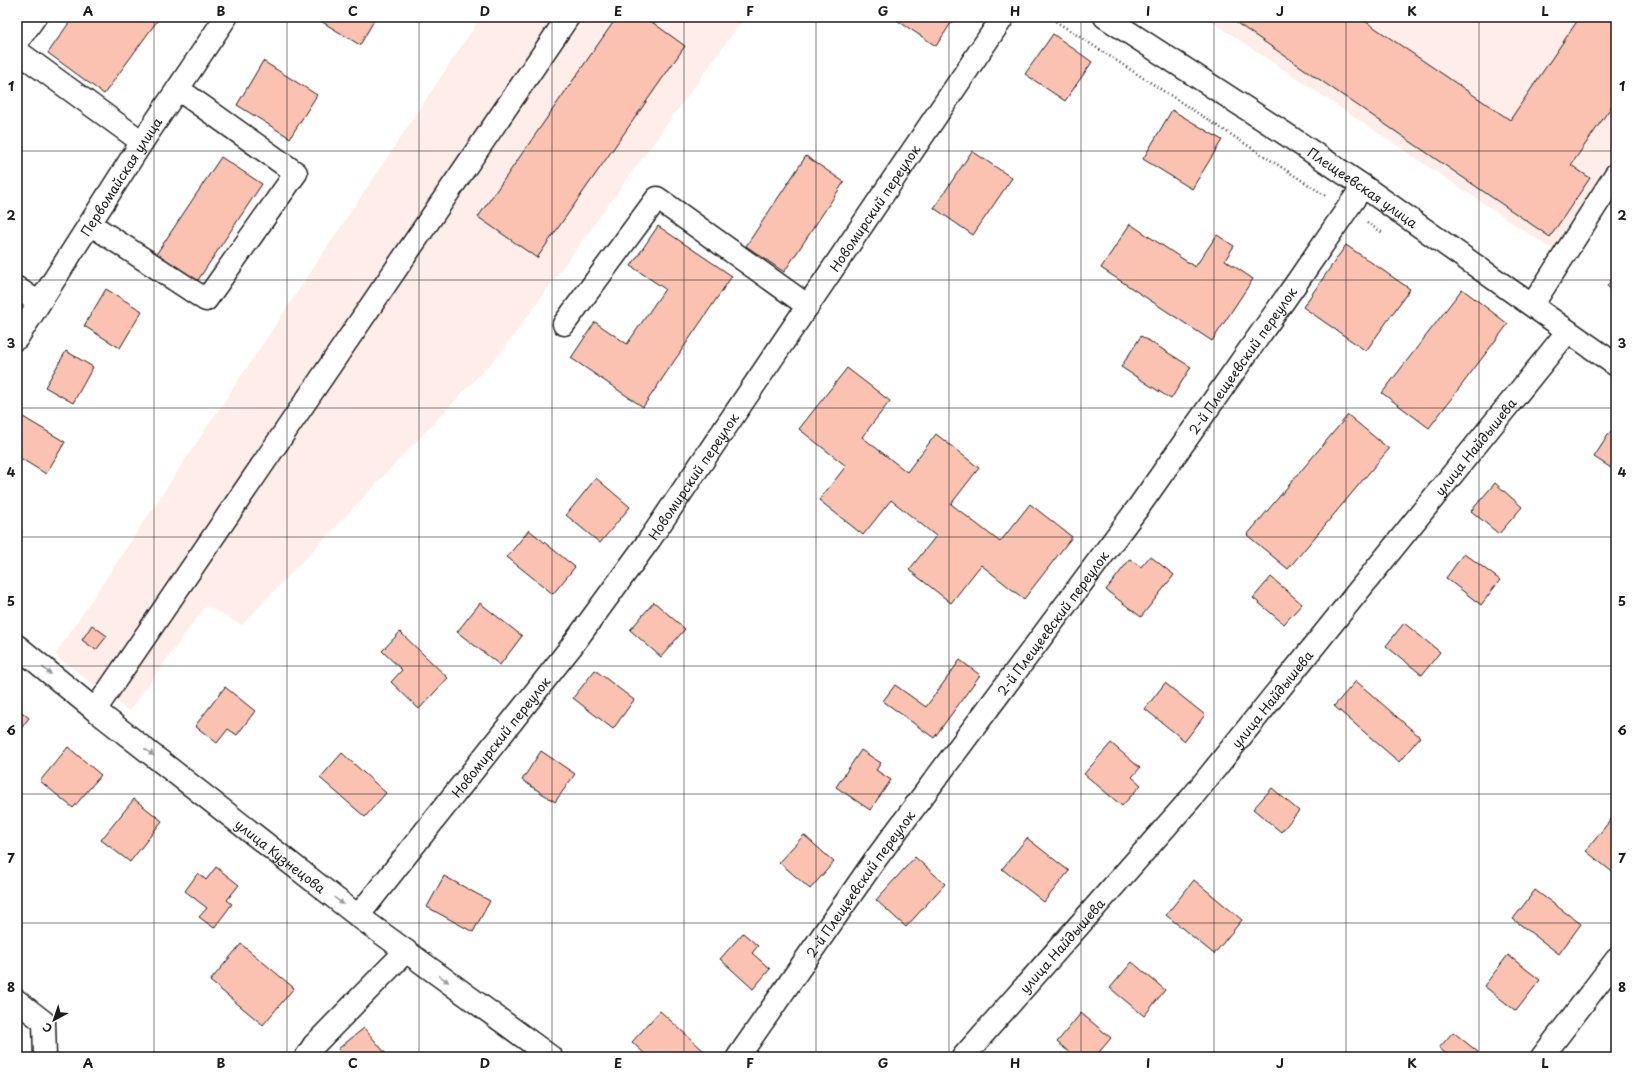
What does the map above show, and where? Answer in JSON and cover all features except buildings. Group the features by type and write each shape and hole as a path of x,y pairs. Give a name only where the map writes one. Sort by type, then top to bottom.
{"street":[{"path":"17,42 35,17"},
{"name":"Первомайская улица","path":"17,338 142,142 226,17"},
{"path":"95,710 568,17"},
{"name":"Новомирский переулок","path":"358,916 575,641 650,539 1003,17"},
{"name":"Плещеевская улица","path":"1105,17 1363,186 1533,304 1616,365"},
{"path":"17,51 142,142"},
{"path":"90,224 206,300 296,173 178,89"},
{"path":"1533,304 1616,174"},
{"name":"2-й Плещеевский переулок","path":"738,1057 875,860 1140,505 1363,186"},
{"path":"564,324 657,198 808,306"},
{"path":"17,288 39,303"},
{"name":"улица Найдышева","path":"963,1057 1193,796 1568,331"},
{"name":"улица Кузнецова","path":"17,646 95,710 358,916 551,1057"},
{"path":"306,1057 314,1045 406,951"},
{"path":"1542,1057 1616,960"},
{"path":"17,1001 44,1022 45,1057"}],"path":[{"path":"1049,17 1386,235"}],"shaded area":[{"path":"481,17 745,17 502,351 242,625 206,605 129,711 55,655"},
{"path":"1205,17 1616,17 1616,149 1553,250"}]}
